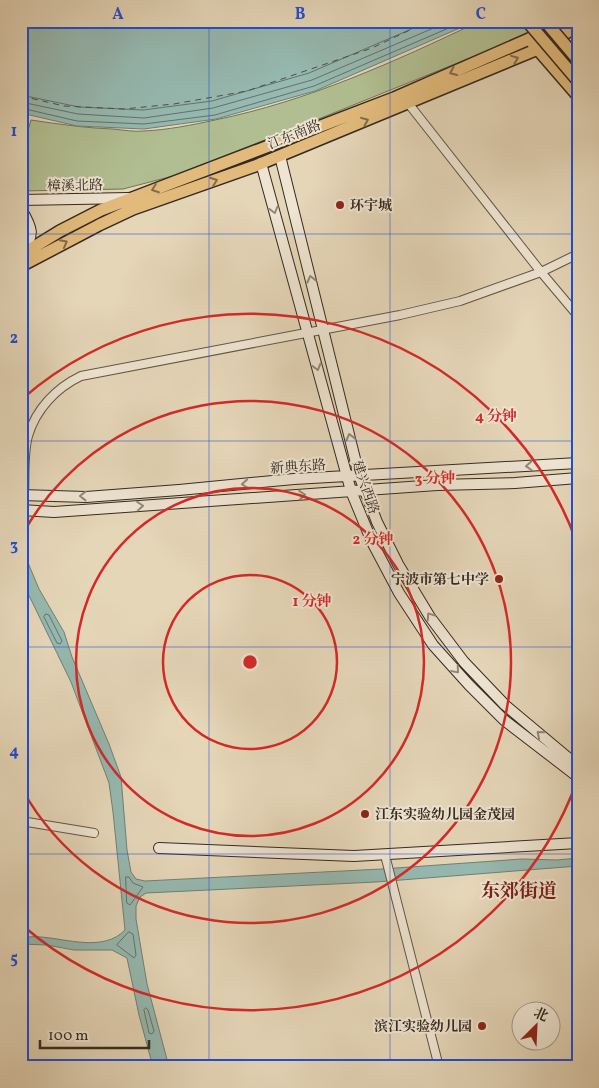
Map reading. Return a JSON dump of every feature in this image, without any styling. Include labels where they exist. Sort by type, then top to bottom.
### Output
[{"type":"main road","points":[[527,21],[578,81]]},
{"type":"main road","points":[[545,21],[578,60]]},
{"type":"main road","points":[[561,21],[574,28],[578,40]]},
{"type":"main road","name":"江东南路","points":[[21,254],[82,219],[130,198],[394,98],[529,39],[561,21]]},
{"type":"main road","name":"江东南路","points":[[21,266],[99,224],[261,164],[538,49],[574,28]]},
{"type":"main road","points":[[529,39],[578,96]]},
{"type":"street","points":[[408,103],[578,316]]},
{"type":"street","name":"建兴西路","points":[[280,156],[359,476],[377,522],[398,564],[430,617],[464,662],[505,705],[578,766]]},
{"type":"street","name":"建兴西路","points":[[261,164],[351,491],[372,542],[399,592],[433,645],[468,685],[504,720],[578,777]]},
{"type":"street","name":"樟溪北路","points":[[21,200],[130,198]]},
{"type":"street","points":[[21,209],[29,223],[31,234],[29,244],[21,254]]},
{"type":"street","points":[[23,495],[26,448],[32,425],[47,401],[70,381],[95,373],[400,315],[460,301],[541,272],[578,254]]},
{"type":"street","name":"新典东路","points":[[23,495],[86,497],[347,476],[578,463]]},
{"type":"street","points":[[21,510],[54,512],[437,485],[515,483],[578,478]]},
{"type":"street","points":[[21,821],[94,833]]},
{"type":"street","points":[[159,848],[386,857],[578,843]]},
{"type":"street","points":[[386,857],[439,1067]]},
{"type":"green space","points":[[480,21],[551,21],[527,35],[173,176],[123,189],[21,191],[21,154],[31,120],[82,127],[136,131],[171,128],[215,120],[284,102],[350,79]]},
{"type":"water","points":[[21,21],[476,21],[315,91],[216,119],[144,129],[77,126],[21,113]]},
{"type":"water","points":[[21,556],[26,558],[39,589],[64,632],[72,657],[121,777],[127,850],[131,872],[136,879],[145,881],[382,869],[522,859],[557,860],[578,858],[578,866],[376,882],[146,893],[140,897],[136,906],[136,919],[147,984],[169,1067],[153,1067],[139,1015],[127,958],[112,950],[74,950],[47,945],[21,944],[21,938],[34,937],[85,942],[107,941],[125,930],[109,783],[71,682],[21,579]]},
{"type":"ferry route","points":[[21,96],[64,106],[124,109],[174,104],[247,91],[372,48],[429,21]]},
{"type":"place","name":"环宇城","points":[[340,205]]},
{"type":"place","name":"宁波市第七中学","points":[[499,579]]},
{"type":"place","name":"江东实验幼儿园金茂园","points":[[365,814]]},
{"type":"place","name":"滨江实验幼儿园","points":[[482,1026]]},
{"type":"district","name":"东郊街道","points":[[519,890]]}]
